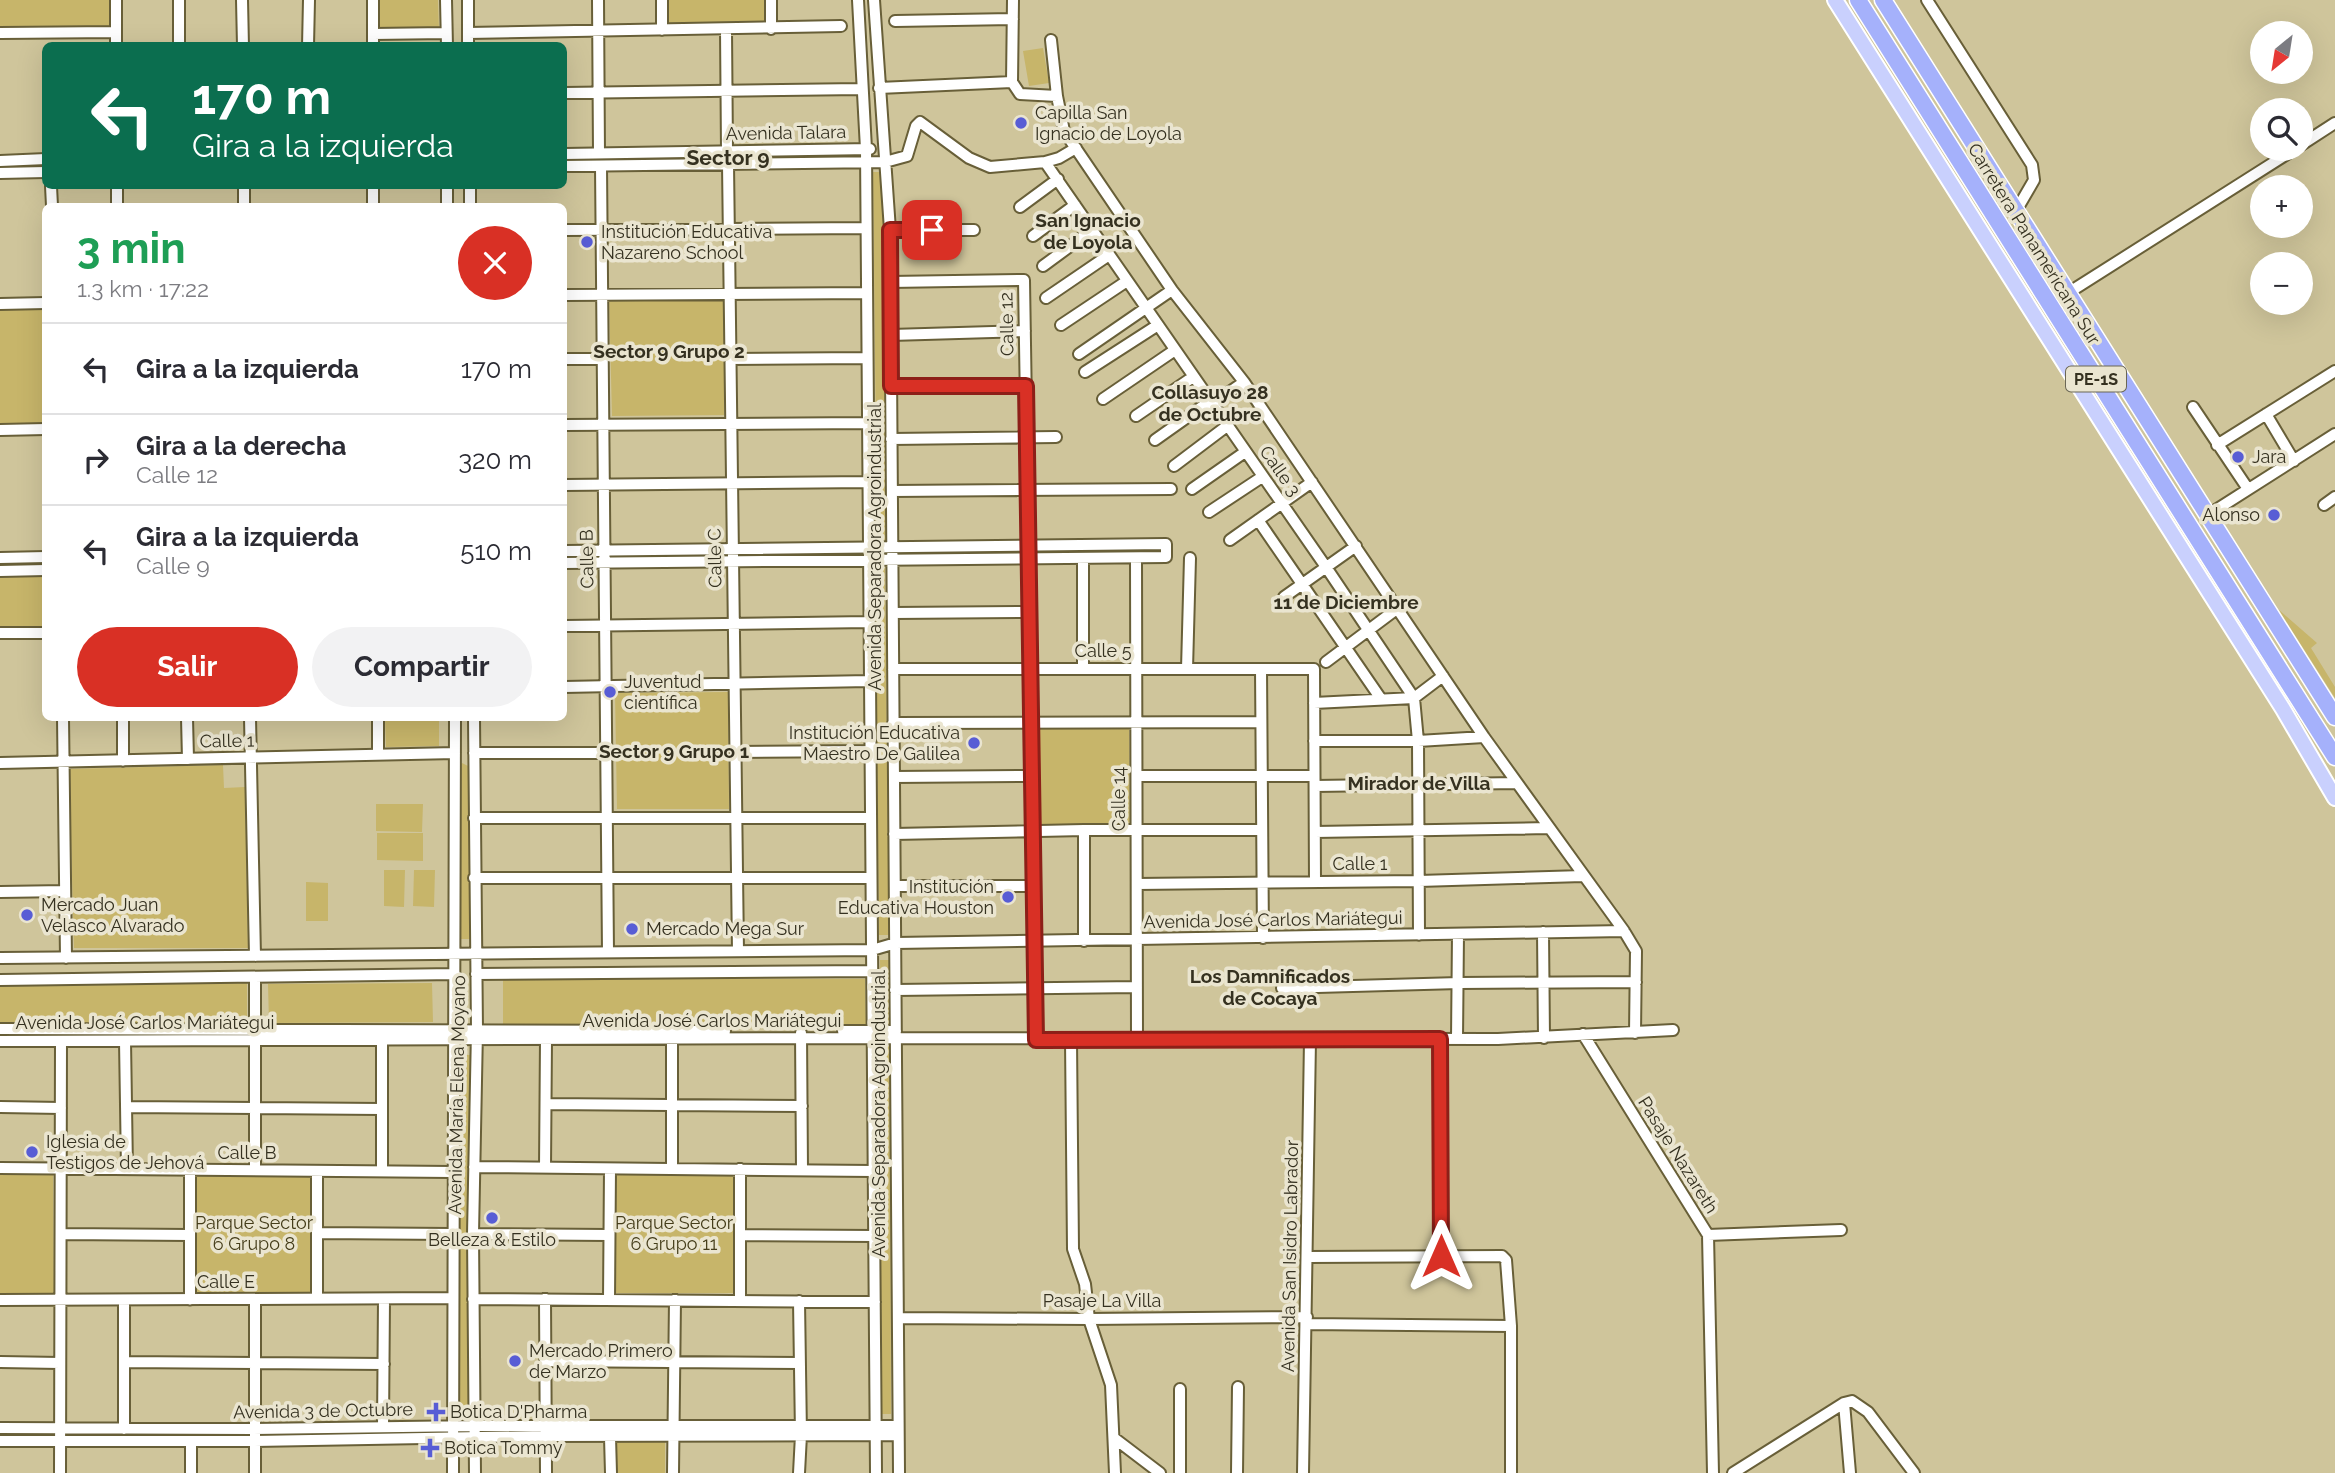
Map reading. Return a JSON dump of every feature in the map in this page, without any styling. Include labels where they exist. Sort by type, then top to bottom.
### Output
[{"type":"highway","name":"Carretera Panamericana Sur","points":[[1858,0],[2335,757]]},
{"type":"highway","name":"Carretera Panamericana Sur","points":[[1883,0],[2335,718]]},
{"type":"main road","points":[[1835,0],[2276,698],[2335,798]]},
{"type":"street","points":[[116,0],[116,42]]},
{"type":"street","points":[[179,0],[179,42]]},
{"type":"street","points":[[242,0],[243,42]]},
{"type":"street","points":[[308,42],[309,0]]},
{"type":"street","points":[[373,0],[373,40],[446,33]]},
{"type":"street","points":[[446,0],[447,42]]},
{"type":"street","points":[[468,0],[468,42]]},
{"type":"street","points":[[598,0],[599,153]]},
{"type":"street","points":[[662,0],[662,30]]},
{"type":"street","points":[[771,0],[771,29]]},
{"type":"street","name":"Avenida Separadora Agroindustrial","points":[[858,0],[866,149],[876,1473]]},
{"type":"street","name":"Avenida Separadora Agroindustrial","points":[[874,0],[890,230],[899,1473]]},
{"type":"street","points":[[1013,0],[1012,82],[1020,94],[1057,96]]},
{"type":"street","points":[[1927,0],[2032,164],[2034,180],[2016,211]]},
{"type":"street","points":[[895,21],[1013,19]]},
{"type":"street","points":[[468,33],[841,26]]},
{"type":"street","points":[[726,30],[727,151]]},
{"type":"street","points":[[51,32],[51,42]]},
{"type":"street","points":[[0,33],[116,32]]},
{"type":"street","points":[[1051,40],[1064,131],[1172,290],[1244,382],[1484,737],[1636,951],[1635,1033]]},
{"type":"street","points":[[879,89],[1012,82]]},
{"type":"street","points":[[567,93],[861,89]]},
{"type":"street","points":[[885,162],[907,156],[916,126],[920,122],[969,158],[990,167],[1045,162],[1059,158],[1076,148]]},
{"type":"street","points":[[2313,138],[2335,124]]},
{"type":"street","name":"Avenida Talara","points":[[567,154],[884,149]]},
{"type":"street","points":[[0,161],[42,159]]},
{"type":"street","points":[[2068,293],[2276,161]]},
{"type":"street","name":"Avenida Talara","points":[[567,166],[885,162]]},
{"type":"street","name":"Calle 3","points":[[1045,162],[1414,698]]},
{"type":"street","name":"Calle C","points":[[728,164],[738,951]]},
{"type":"street","name":"Calle B","points":[[601,166],[608,952]]},
{"type":"street","points":[[0,173],[42,172]]},
{"type":"street","points":[[1020,207],[1058,179]]},
{"type":"street","points":[[1033,236],[1075,205]]},
{"type":"street","points":[[567,230],[866,228]]},
{"type":"street","points":[[890,230],[974,230]]},
{"type":"street","points":[[1043,266],[1092,230]]},
{"type":"street","points":[[1046,298],[1110,255]]},
{"type":"street","name":"Calle 12","points":[[890,282],[1024,280],[1036,1040]]},
{"type":"street","points":[[1061,325],[1127,281]]},
{"type":"street","points":[[1079,354],[1172,290]]},
{"type":"street","points":[[567,295],[866,293]]},
{"type":"street","points":[[0,304],[42,303]]},
{"type":"street","points":[[1084,372],[1157,325]]},
{"type":"street","points":[[891,335],[1025,331]]},
{"type":"street","points":[[1103,399],[1175,350]]},
{"type":"street","points":[[730,359],[867,358]]},
{"type":"street","points":[[567,359],[603,359]]},
{"type":"street","points":[[2217,445],[2335,371]]},
{"type":"street","points":[[1136,416],[1193,377]]},
{"type":"street","points":[[1155,440],[1244,382]]},
{"type":"street","points":[[891,386],[1026,386]]},
{"type":"street","points":[[2193,407],[2248,489]]},
{"type":"street","points":[[2266,415],[2294,461]]},
{"type":"street","points":[[567,425],[867,423]]},
{"type":"street","points":[[1174,466],[1227,426]]},
{"type":"street","points":[[0,430],[42,429]]},
{"type":"street","points":[[2208,515],[2335,434]]},
{"type":"street","points":[[891,439],[1056,437]]},
{"type":"street","points":[[1192,489],[1245,452]]},
{"type":"street","points":[[1209,512],[1262,477]]},
{"type":"street","points":[[567,485],[868,482]]},
{"type":"street","points":[[1230,540],[1312,482]]},
{"type":"street","points":[[892,491],[1171,489]]},
{"type":"street","points":[[2323,505],[2335,497]]},
{"type":"street","points":[[1258,520],[1381,699]]},
{"type":"street","points":[[567,551],[1166,544],[1166,558],[567,563]]},
{"type":"street","points":[[1284,597],[1356,546]]},
{"type":"street","points":[[0,558],[42,557]]},
{"type":"street","points":[[1083,558],[1083,668]]},
{"type":"street","name":"Calle 14","points":[[1136,558],[1137,1040]]},
{"type":"street","points":[[1187,668],[1190,558]]},
{"type":"street","points":[[0,571],[42,570]]},
{"type":"street","points":[[1326,662],[1398,608]]},
{"type":"street","points":[[893,613],[1029,612]]},
{"type":"street","points":[[567,626],[869,622]]},
{"type":"street","points":[[0,633],[42,633]]},
{"type":"street","name":"Calle 5","points":[[893,669],[1314,669],[1314,703]]},
{"type":"street","points":[[1261,669],[1263,938]]},
{"type":"street","points":[[1315,882],[1314,703],[1414,698],[1443,676]]},
{"type":"street","points":[[567,687],[869,681]]},
{"type":"street","points":[[1414,698],[1418,741],[1419,935]]},
{"type":"street","points":[[63,721],[66,958]]},
{"type":"street","points":[[123,721],[123,761]]},
{"type":"street","points":[[187,721],[188,759]]},
{"type":"street","points":[[250,721],[255,956]]},
{"type":"street","points":[[378,721],[378,755]]},
{"type":"street","name":"Avenida María Elena Moyano","points":[[453,1473],[455,721]]},
{"type":"street","name":"Avenida María Elena Moyano","points":[[474,721],[477,1035],[473,1234],[475,1473]]},
{"type":"street","points":[[893,723],[1261,722]]},
{"type":"street","points":[[1314,741],[1418,741],[1484,737]]},
{"type":"street","points":[[735,752],[870,751]]},
{"type":"street","name":"Calle 1","points":[[0,763],[455,753]]},
{"type":"street","points":[[474,753],[606,753]]},
{"type":"street","points":[[894,777],[1032,776]]},
{"type":"street","points":[[1137,776],[1262,776],[1417,786],[1517,783]]},
{"type":"street","points":[[474,818],[871,818]]},
{"type":"street","points":[[1315,832],[1548,828]]},
{"type":"street","points":[[1084,830],[1084,941]]},
{"type":"street","points":[[894,834],[1262,830]]},
{"type":"street","name":"Calle 1","points":[[1137,884],[1583,876]]},
{"type":"street","points":[[474,878],[871,878]]},
{"type":"street","points":[[895,886],[1033,886]]},
{"type":"street","points":[[0,892],[65,891]]},
{"type":"street","name":"Avenida José Carlos Mariátegui","points":[[0,958],[872,950],[895,943],[1624,931]]},
{"type":"street","points":[[1543,932],[1544,1038]]},
{"type":"street","points":[[1457,1039],[1458,934]]},
{"type":"street","points":[[476,974],[872,971]]},
{"type":"street","points":[[0,980],[455,974]]},
{"type":"street","points":[[255,977],[255,1170]]},
{"type":"street","points":[[1282,988],[1636,982]]},
{"type":"street","points":[[895,990],[1137,987]]},
{"type":"street","name":"Avenida José Carlos Mariátegui","points":[[0,1030],[382,1040],[454,1035]]},
{"type":"street","name":"Avenida José Carlos Mariátegui","points":[[0,1041],[125,1041],[254,1035],[801,1034],[1036,1040],[1311,1040],[1544,1038],[1673,1030]]},
{"type":"street","points":[[801,1034],[802,1170]]},
{"type":"street","name":"Avenida José Carlos Mariátegui","points":[[477,1035],[546,1039],[801,1034]]},
{"type":"street","name":"Pasaje Nazareth","points":[[1583,1034],[1708,1235],[1713,1473]]},
{"type":"street","points":[[672,1038],[672,1169]]},
{"type":"street","points":[[545,1168],[546,1039]]},
{"type":"street","points":[[1440,1039],[1441,1256]]},
{"type":"street","points":[[382,1040],[382,1171]]},
{"type":"street","points":[[1071,1040],[1073,1249],[1085,1284],[1089,1319],[1111,1385],[1115,1473]]},
{"type":"street","name":"Avenida San Isidro Labrador","points":[[1303,1473],[1311,1040]]},
{"type":"street","points":[[60,1473],[61,1041]]},
{"type":"street","points":[[125,1041],[127,1170]]},
{"type":"street","points":[[546,1104],[802,1106]]},
{"type":"street","points":[[0,1107],[61,1108]]},
{"type":"street","points":[[126,1107],[382,1109]]},
{"type":"street","points":[[474,1167],[873,1171]]},
{"type":"street","name":"Calle B","points":[[0,1168],[452,1172]]},
{"type":"street","points":[[609,1300],[610,1169]]},
{"type":"street","points":[[740,1169],[740,1301]]},
{"type":"street","points":[[190,1170],[190,1300]]},
{"type":"street","points":[[317,1171],[317,1299]]},
{"type":"street","points":[[1708,1235],[1841,1230]]},
{"type":"street","points":[[317,1233],[452,1234]]},
{"type":"street","points":[[61,1234],[190,1235]]},
{"type":"street","points":[[473,1234],[609,1235]]},
{"type":"street","points":[[740,1235],[874,1236]]},
{"type":"street","points":[[1308,1257],[1502,1256],[1508,1264],[1511,1326],[1511,1473]]},
{"type":"street","name":"Calle E","points":[[0,1300],[452,1298]]},
{"type":"street","points":[[255,1299],[255,1473]]},
{"type":"street","points":[[383,1427],[384,1299]]},
{"type":"street","points":[[473,1299],[875,1302]]},
{"type":"street","points":[[545,1299],[545,1473]]},
{"type":"street","points":[[124,1300],[124,1429]]},
{"type":"street","points":[[673,1473],[675,1300]]},
{"type":"street","points":[[799,1301],[799,1473]]},
{"type":"street","name":"Pasaje La Villa","points":[[898,1318],[1307,1320],[1511,1326]]},
{"type":"street","points":[[545,1361],[800,1363]]},
{"type":"street","points":[[0,1362],[60,1363]]},
{"type":"street","points":[[124,1362],[384,1364]]},
{"type":"street","points":[[1237,1473],[1238,1387]]},
{"type":"street","points":[[1180,1389],[1180,1473]]},
{"type":"street","points":[[1733,1473],[1844,1403],[1852,1401],[1863,1406],[1914,1473]]},
{"type":"street","points":[[1844,1403],[1850,1473]]},
{"type":"street","name":"Avenida 3 de Octubre","points":[[0,1441],[191,1441],[383,1427],[453,1433]]},
{"type":"street","name":"Avenida 3 de Octubre","points":[[0,1428],[124,1429],[254,1435],[898,1430]]},
{"type":"street","name":"Avenida 3 de Octubre","points":[[545,1431],[610,1437],[673,1432]]},
{"type":"street","points":[[610,1437],[611,1473]]},
{"type":"street","points":[[1114,1438],[1160,1473]]},
{"type":"street","points":[[191,1441],[191,1473]]},
{"type":"green space","points":[[0,0],[110,0],[111,30],[0,29]]},
{"type":"green space","points":[[376,0],[438,0],[439,30],[376,30]]},
{"type":"green space","points":[[667,0],[765,0],[765,23],[667,25]]},
{"type":"green space","points":[[1043,48],[1049,83],[1029,86],[1023,51]]},
{"type":"green space","points":[[873,172],[883,172],[887,540],[877,540]]},
{"type":"green space","points":[[609,298],[724,299],[724,415],[612,416]]},
{"type":"green space","points":[[0,307],[42,307],[42,423],[0,423]]},
{"type":"green space","points":[[875,568],[885,568],[889,935],[879,935]]},
{"type":"green space","points":[[0,574],[42,574],[42,627],[0,627]]},
{"type":"green space","points":[[2279,610],[2317,643],[2311,648],[2335,687],[2335,698]]},
{"type":"green space","points":[[728,692],[729,809],[617,809],[615,693]]},
{"type":"green space","points":[[385,721],[439,721],[439,746],[386,747]]},
{"type":"green space","points":[[1038,729],[1129,729],[1130,825],[1038,825]]},
{"type":"green space","points":[[462,763],[470,767],[472,939],[460,939],[459,766]]},
{"type":"green space","points":[[223,765],[224,788],[245,787],[248,948],[74,948],[69,769]]},
{"type":"green space","points":[[376,804],[423,804],[422,832],[376,831]]},
{"type":"green space","points":[[377,833],[423,833],[423,861],[377,860]]},
{"type":"green space","points":[[384,870],[405,870],[404,907],[384,906]]},
{"type":"green space","points":[[414,870],[435,870],[434,907],[413,906]]},
{"type":"green space","points":[[306,882],[328,883],[328,921],[306,921]]},
{"type":"green space","points":[[880,960],[890,960],[890,1024],[881,1024]]},
{"type":"green space","points":[[503,978],[865,979],[866,1024],[503,1024]]},
{"type":"green space","points":[[247,981],[247,1023],[0,1025],[0,982]]},
{"type":"green space","points":[[432,983],[433,1022],[269,1023],[268,984]]},
{"type":"green space","points":[[879,1046],[890,1046],[891,1414],[880,1414]]},
{"type":"green space","points":[[458,1055],[472,1055],[471,1409],[460,1408]]},
{"type":"green space","points":[[0,1173],[53,1173],[54,1293],[0,1293]]},
{"type":"green space","name":"Parque Sector 6 Grupo 8","points":[[196,1174],[313,1175],[313,1294],[194,1292]]},
{"type":"green space","name":"Parque Sector 6 Grupo 11","points":[[616,1174],[733,1175],[733,1293],[616,1293]]},
{"type":"green space","points":[[614,1440],[665,1440],[665,1473],[614,1473]]},
{"type":"place","name":"Capilla San Ignacio de Loyola","points":[[1021,123]]},
{"type":"place","name":"Institución Educativa Nazareno School","points":[[587,242]]},
{"type":"place","name":"Jara","points":[[2238,457]]},
{"type":"place","name":"Alonso","points":[[2274,515]]},
{"type":"place","name":"Juventud científica","points":[[610,692]]},
{"type":"place","name":"Institución Educativa Maestro De Galilea","points":[[974,743]]},
{"type":"place","name":"Institución Educativa Houston","points":[[1008,897]]},
{"type":"place","name":"Mercado Juan Velasco Alvarado","points":[[27,915]]},
{"type":"place","name":"Mercado Mega Sur","points":[[632,929]]},
{"type":"place","name":"Iglesia de Testigos de Jehová","points":[[32,1152]]},
{"type":"place","name":"Belleza & Estilo","points":[[492,1218]]},
{"type":"place","name":"Mercado Primero de Marzo","points":[[515,1361]]},
{"type":"place","name":"Botica D'Pharma","points":[[436,1412]]},
{"type":"place","name":"Botica Tommy","points":[[430,1448]]},
{"type":"district","name":"Sector 9","points":[[728,158]]},
{"type":"district","name":"San Ignacio de Loyola","points":[[1088,231]]},
{"type":"district","name":"Sector 9 Grupo 2","points":[[669,351]]},
{"type":"district","name":"Collasuyo 28 de Octubre","points":[[1210,403]]},
{"type":"district","name":"11 de Diciembre","points":[[1346,602]]},
{"type":"district","name":"Sector 9 Grupo 1","points":[[674,751]]},
{"type":"district","name":"Mirador de Villa","points":[[1419,783]]},
{"type":"district","name":"Los Damnificados de Cocaya","points":[[1270,987]]},
{"type":"route","points":[[932,230],[890,230],[891,386],[1026,386],[1036,1040],[1440,1039],[1441,1256]]}]
